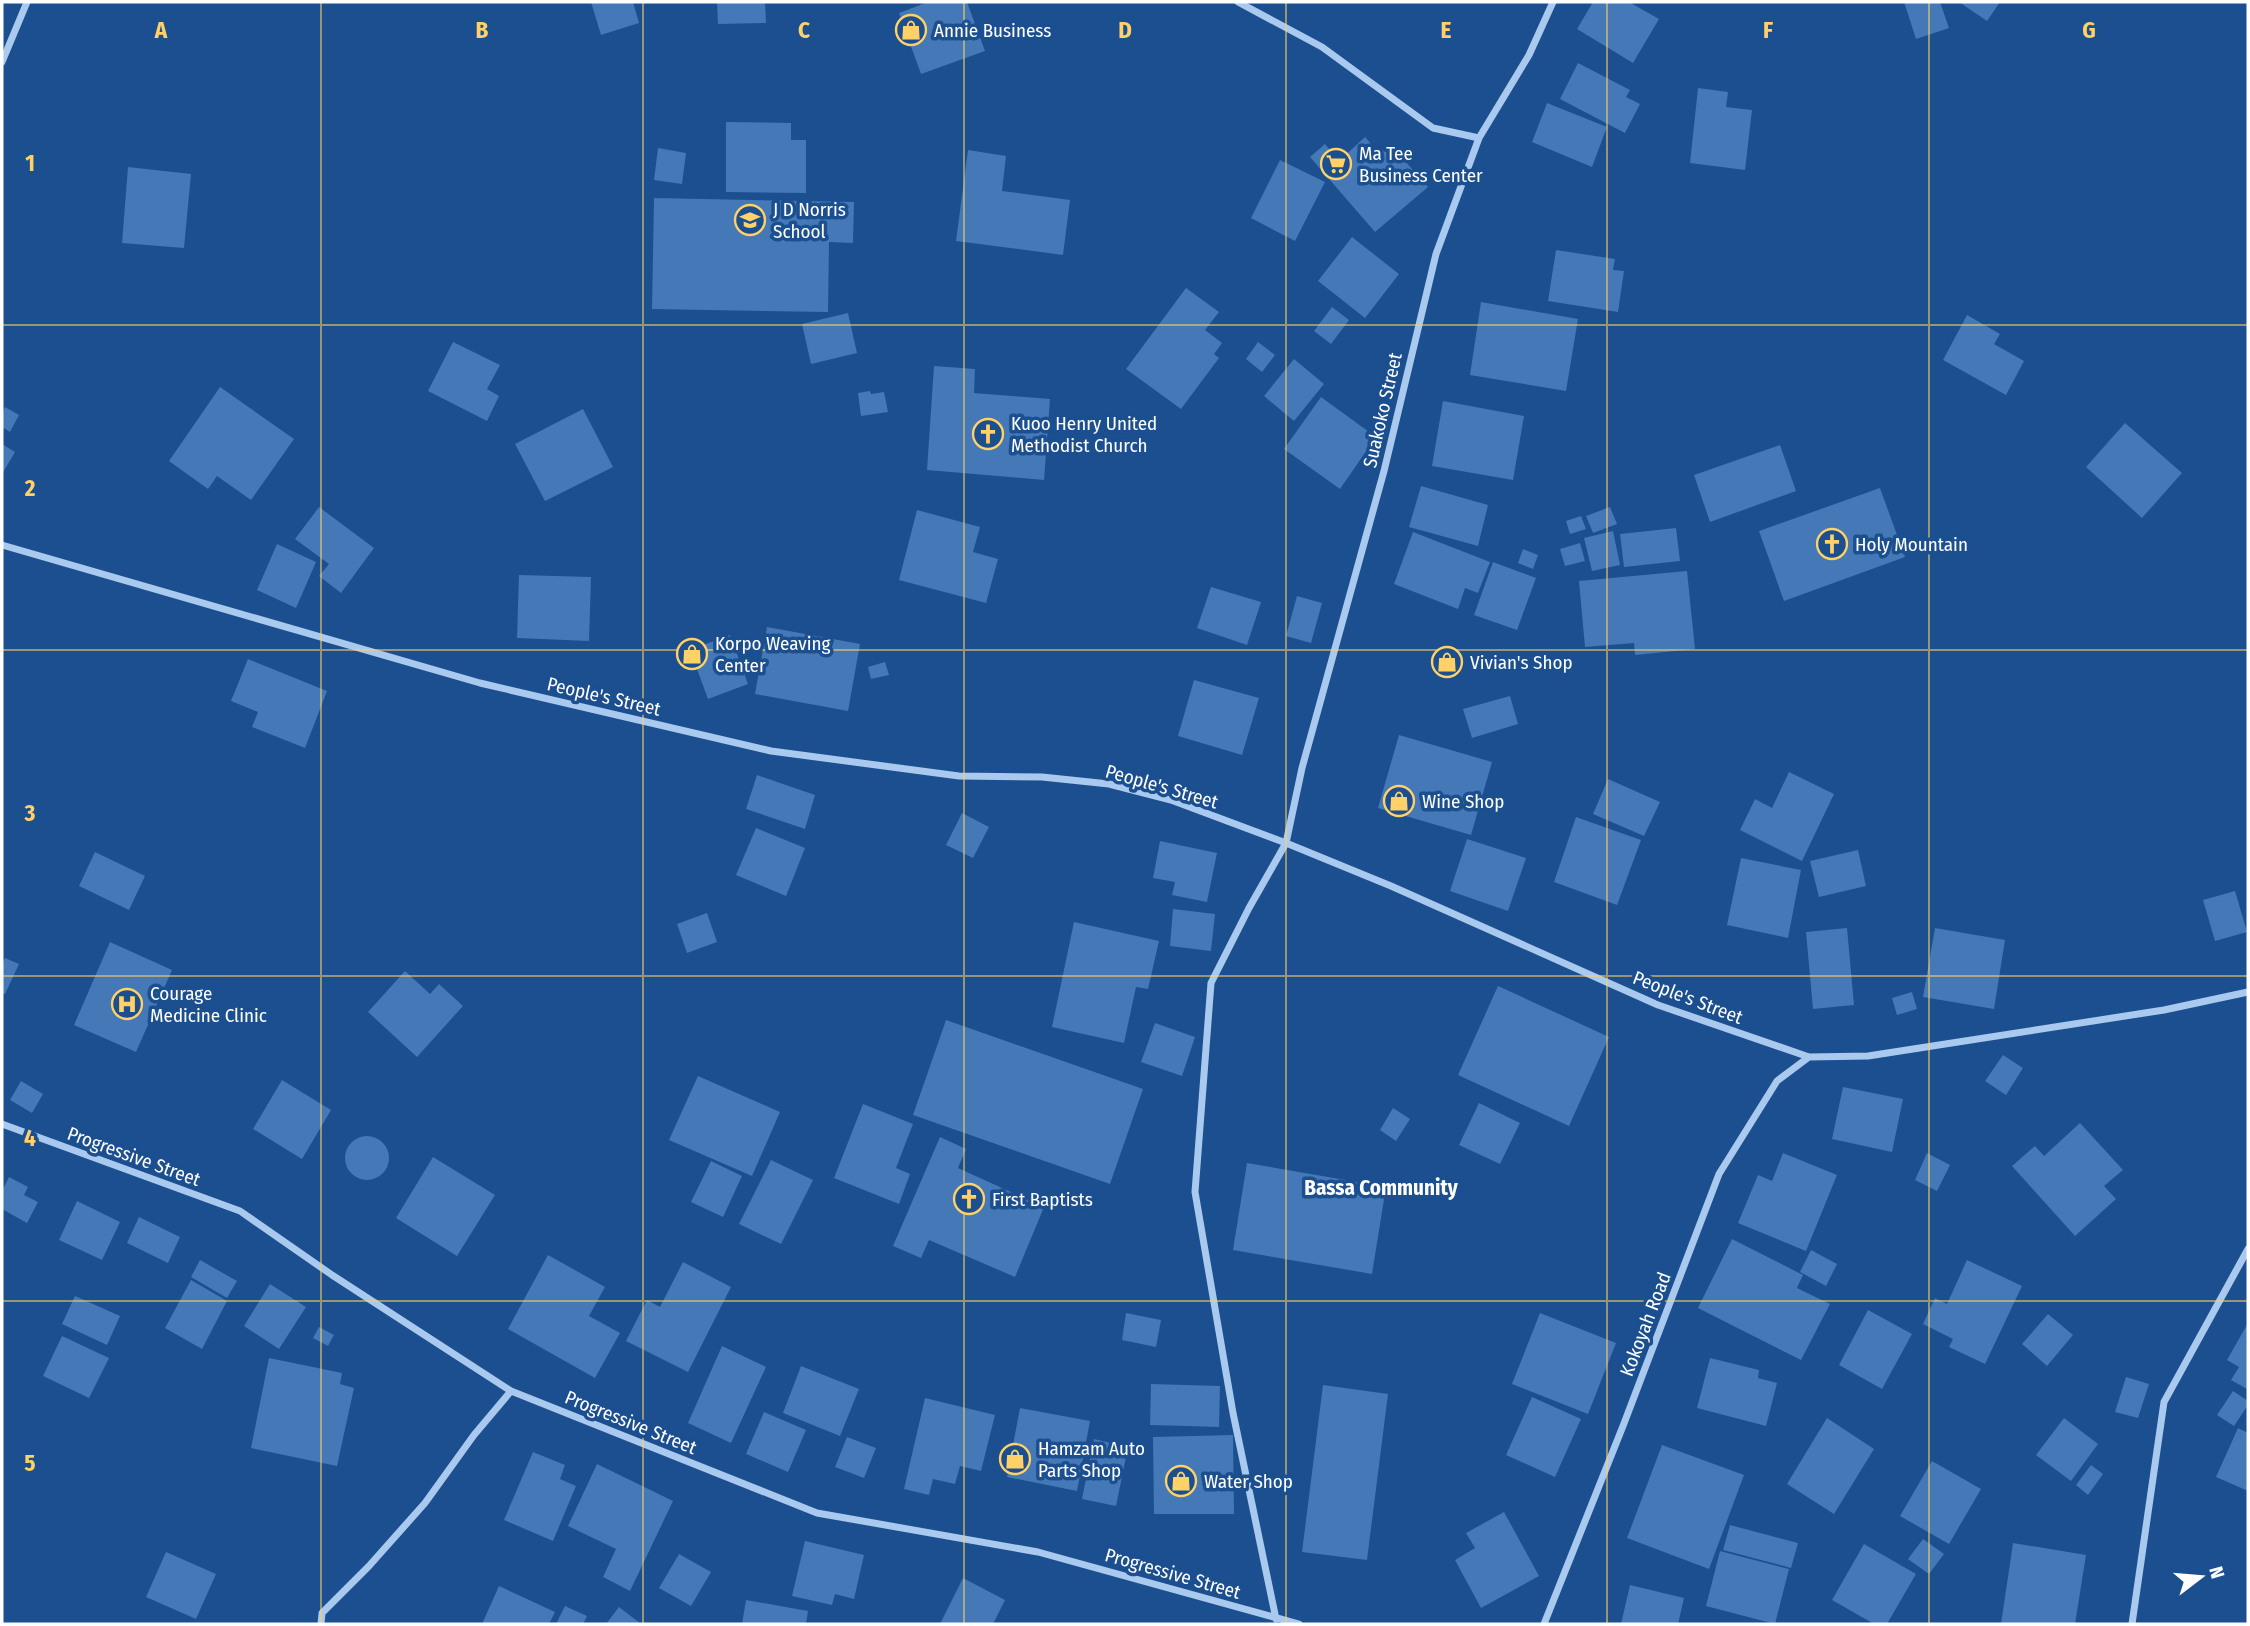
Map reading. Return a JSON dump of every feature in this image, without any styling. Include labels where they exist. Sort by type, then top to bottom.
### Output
[{"type":"street","points":[[2,62],[27,2]]},
{"type":"street","points":[[1238,2],[1322,47],[1433,128],[1479,138]]},
{"type":"street","name":"Suakoko Street","points":[[1276,1619],[1233,1413],[1195,1192],[1211,983],[1286,843],[1302,768],[1384,471],[1436,254],[1479,138],[1529,55],[1553,2]]},
{"type":"street","name":"People's Street","points":[[2,545],[480,683],[771,751],[959,776],[1042,777],[1110,784],[1171,800],[1391,886],[1657,1005],[1809,1057],[1868,1056],[2164,1010],[2248,992]]},
{"type":"street","name":"Kokoyah Road","points":[[1544,1624],[1719,1174],[1777,1081],[1809,1057]]},
{"type":"street","name":"Progressive Street","points":[[2,1124],[240,1211],[332,1275],[511,1391],[817,1513],[1038,1552],[1299,1624]]},
{"type":"street","points":[[2132,1624],[2164,1402],[2248,1249]]},
{"type":"street","points":[[321,1624],[322,1613],[369,1566],[425,1503],[474,1435],[511,1391]]},
{"type":"building","points":[[591,2],[633,2],[639,23],[601,35]]},
{"type":"building","points":[[717,2],[765,2],[766,23],[718,24]]},
{"type":"building","points":[[928,2],[967,2],[985,51],[921,74],[899,13]]},
{"type":"building","points":[[1593,2],[1629,2],[1659,19],[1633,63],[1577,29]]},
{"type":"building","points":[[1904,2],[1940,2],[1949,28],[1916,39]]},
{"type":"building","points":[[1959,2],[2000,2],[1987,21]]},
{"type":"building","points":[[1578,63],[1630,90],[1626,97],[1640,104],[1625,133],[1560,99]]},
{"type":"building","points":[[1698,88],[1728,92],[1726,107],[1752,110],[1745,170],[1690,163]]},
{"type":"building","points":[[1547,103],[1607,127],[1592,167],[1532,142]]},
{"type":"building","points":[[726,122],[791,123],[791,140],[806,140],[806,193],[726,192]]},
{"type":"building","points":[[1365,137],[1379,153],[1389,143],[1428,187],[1375,232],[1310,157],[1325,144],[1339,161]]},
{"type":"building","points":[[658,148],[686,153],[682,184],[654,180]]},
{"type":"building","points":[[968,150],[1006,156],[1002,191],[1070,200],[1063,255],[956,241]]},
{"type":"building","points":[[1280,160],[1325,182],[1295,241],[1251,218]]},
{"type":"building","points":[[128,167],[191,174],[184,248],[122,243]]},
{"type":"building","points":[[654,198],[854,202],[853,243],[829,242],[828,312],[652,309]]},
{"type":"building","points":[[1352,237],[1399,274],[1365,318],[1318,281]]},
{"type":"building","points":[[1556,250],[1615,259],[1613,270],[1624,271],[1618,312],[1548,301]]},
{"type":"building","points":[[1186,288],[1219,312],[1205,330],[1222,343],[1214,354],[1219,358],[1181,409],[1126,369]]},
{"type":"building","points":[[1481,302],[1578,319],[1566,391],[1470,375]]},
{"type":"building","points":[[1332,307],[1349,320],[1331,344],[1314,331]]},
{"type":"building","points":[[848,313],[857,353],[811,364],[802,324]]},
{"type":"building","points":[[1967,315],[2000,334],[1994,344],[2024,361],[2006,395],[1943,360]]},
{"type":"building","points":[[453,342],[500,365],[487,389],[499,396],[487,421],[428,391]]},
{"type":"building","points":[[1258,342],[1275,355],[1262,372],[1246,359]]},
{"type":"building","points":[[1294,359],[1324,384],[1294,421],[1264,396]]},
{"type":"building","name":"Kuoo Henry United Methodist Church","points":[[934,366],[975,369],[974,393],[1050,399],[1044,480],[927,470]]},
{"type":"building","points":[[220,387],[294,439],[251,500],[217,476],[208,489],[169,461]]},
{"type":"building","points":[[870,391],[871,394],[884,392],[888,412],[861,416],[858,393]]},
{"type":"building","points":[[1321,397],[1376,437],[1340,489],[1284,449]]},
{"type":"building","points":[[1443,401],[1524,416],[1513,480],[1432,466]]},
{"type":"building","points":[[5,407],[19,415],[10,432],[2,427]]},
{"type":"building","points":[[583,409],[613,467],[545,501],[515,444]]},
{"type":"building","points":[[2125,423],[2182,473],[2142,518],[2086,467]]},
{"type":"building","points":[[2,444],[15,452],[2,474]]},
{"type":"building","points":[[1780,445],[1796,491],[1710,522],[1694,475]]},
{"type":"building","points":[[1421,486],[1488,505],[1478,546],[1409,527]]},
{"type":"building","name":"Holy Mountain","points":[[1880,488],[1905,557],[1784,601],[1759,531]]},
{"type":"building","points":[[319,507],[374,548],[341,593],[319,576],[329,564],[295,539]]},
{"type":"building","points":[[1610,507],[1617,524],[1593,533],[1586,516]]},
{"type":"building","points":[[917,510],[980,527],[973,552],[998,559],[986,603],[899,580]]},
{"type":"building","points":[[1581,516],[1586,529],[1570,534],[1566,521]]},
{"type":"building","points":[[1676,528],[1680,561],[1624,567],[1620,534]]},
{"type":"building","points":[[1613,531],[1620,565],[1592,571],[1584,538]]},
{"type":"building","points":[[1413,532],[1490,562],[1478,593],[1465,588],[1458,609],[1394,584]]},
{"type":"building","points":[[1580,543],[1585,561],[1565,566],[1560,549]]},
{"type":"building","points":[[277,544],[316,562],[296,608],[257,590]]},
{"type":"building","points":[[1523,549],[1538,555],[1533,569],[1518,563]]},
{"type":"building","points":[[1493,562],[1536,578],[1517,630],[1474,615]]},
{"type":"building","points":[[1687,571],[1695,649],[1635,655],[1634,643],[1585,647],[1579,581]]},
{"type":"building","points":[[519,575],[591,577],[589,641],[517,638]]},
{"type":"building","points":[[1211,587],[1261,602],[1247,645],[1197,628]]},
{"type":"building","points":[[1297,596],[1322,603],[1311,643],[1286,636]]},
{"type":"building","points":[[767,627],[860,644],[848,711],[755,694]]},
{"type":"building","points":[[730,635],[748,684],[708,699],[690,650]]},
{"type":"building","points":[[248,659],[327,691],[305,748],[252,727],[258,712],[231,701]]},
{"type":"building","points":[[885,662],[889,675],[871,679],[868,667]]},
{"type":"building","points":[[1194,680],[1259,698],[1242,755],[1178,736]]},
{"type":"building","points":[[1510,696],[1518,724],[1472,738],[1463,709]]},
{"type":"building","points":[[1399,735],[1492,762],[1471,835],[1378,808]]},
{"type":"building","points":[[1789,772],[1834,794],[1802,861],[1740,830],[1755,799],[1772,808]]},
{"type":"building","points":[[757,775],[815,795],[805,829],[746,809]]},
{"type":"building","points":[[1608,779],[1660,802],[1644,836],[1593,814]]},
{"type":"building","points":[[962,813],[989,827],[973,858],[946,845]]},
{"type":"building","points":[[1576,817],[1641,840],[1617,905],[1554,882]]},
{"type":"building","points":[[756,828],[805,848],[786,896],[736,875]]},
{"type":"building","points":[[1467,839],[1526,858],[1508,911],[1450,891]]},
{"type":"building","points":[[1160,841],[1217,853],[1207,902],[1172,895],[1175,882],[1153,878]]},
{"type":"building","points":[[1858,850],[1866,886],[1819,897],[1810,861]]},
{"type":"building","points":[[95,852],[145,876],[129,910],[79,886]]},
{"type":"building","points":[[1741,858],[1801,870],[1788,938],[1727,925]]},
{"type":"building","points":[[2235,891],[2247,932],[2215,941],[2203,900]]},
{"type":"building","points":[[1173,909],[1215,914],[1211,951],[1170,946]]},
{"type":"building","points":[[707,913],[717,942],[687,953],[677,924]]},
{"type":"building","points":[[1074,922],[1159,941],[1148,989],[1136,987],[1124,1043],[1052,1027]]},
{"type":"building","points":[[1847,928],[1854,1005],[1813,1009],[1806,932]]},
{"type":"building","points":[[1935,928],[2005,940],[1994,1009],[1923,997]]},
{"type":"building","points":[[110,942],[172,970],[136,1052],[74,1025]]},
{"type":"building","points":[[5,958],[19,964],[5,994],[2,993],[2,964]]},
{"type":"building","points":[[405,971],[430,994],[439,984],[463,1006],[417,1057],[368,1012]]},
{"type":"building","points":[[1498,986],[1609,1037],[1569,1126],[1458,1075]]},
{"type":"building","points":[[1912,992],[1917,1009],[1897,1015],[1892,998]]},
{"type":"building","points":[[946,1020],[1143,1089],[1110,1184],[913,1115]]},
{"type":"building","points":[[1155,1023],[1195,1037],[1182,1076],[1141,1062]]},
{"type":"building","points":[[2003,1055],[2023,1068],[2006,1095],[1985,1081]]},
{"type":"building","points":[[698,1076],[780,1112],[752,1176],[669,1140]]},
{"type":"building","points":[[282,1080],[331,1110],[302,1159],[253,1129]]},
{"type":"building","points":[[21,1081],[43,1094],[32,1113],[10,1100]]},
{"type":"building","points":[[1843,1087],[1903,1099],[1892,1152],[1832,1139]]},
{"type":"building","points":[[1479,1103],[1520,1123],[1500,1164],[1459,1145]]},
{"type":"building","points":[[863,1104],[913,1124],[896,1168],[910,1174],[899,1204],[834,1178]]},
{"type":"building","points":[[1393,1108],[1410,1119],[1396,1141],[1380,1130]]},
{"type":"building","points":[[2080,1123],[2123,1170],[2104,1186],[2116,1199],[2075,1236],[2012,1166],[2035,1146],[2044,1156]]},
{"type":"building","points":[[367,1136],[376,1137],[383,1142],[388,1149],[388,1167],[383,1174],[376,1179],[367,1180],[358,1179],[351,1174],[346,1167],[345,1158],[346,1149],[351,1142],[358,1137]]},
{"type":"building","name":"First Baptists","points":[[940,1137],[966,1149],[958,1168],[1044,1207],[1015,1277],[929,1240],[921,1258],[893,1246]]},
{"type":"building","points":[[1783,1153],[1837,1175],[1806,1251],[1738,1223],[1758,1175],[1772,1181]]},
{"type":"building","points":[[1927,1153],[1950,1165],[1937,1191],[1915,1180]]},
{"type":"building","points":[[433,1157],[495,1195],[457,1256],[396,1218]]},
{"type":"building","points":[[771,1160],[813,1180],[781,1244],[739,1224]]},
{"type":"building","points":[[711,1161],[742,1176],[723,1217],[691,1202]]},
{"type":"building","points":[[1247,1163],[1386,1187],[1372,1274],[1233,1250]]},
{"type":"building","points":[[9,1177],[28,1187],[24,1195],[38,1202],[27,1223],[2,1209],[2,1191]]},
{"type":"building","points":[[77,1201],[120,1222],[102,1260],[59,1240]]},
{"type":"building","points":[[139,1217],[180,1237],[168,1263],[127,1243]]},
{"type":"building","points":[[1732,1239],[1803,1275],[1797,1288],[1830,1304],[1801,1360],[1698,1308]]},
{"type":"building","points":[[1811,1250],[1837,1264],[1826,1286],[1800,1272]]},
{"type":"building","points":[[548,1255],[605,1287],[589,1316],[620,1333],[595,1378],[508,1329]]},
{"type":"building","points":[[200,1260],[237,1281],[227,1298],[191,1277]]},
{"type":"building","points":[[1967,1260],[2022,1286],[1985,1364],[1949,1347],[1953,1339],[1923,1324],[1935,1298],[1947,1304]]},
{"type":"building","points":[[683,1262],[731,1287],[688,1372],[626,1341],[647,1300],[660,1307]]},
{"type":"building","points":[[191,1280],[227,1301],[202,1349],[165,1328]]},
{"type":"building","points":[[270,1284],[306,1307],[279,1349],[244,1326]]},
{"type":"building","points":[[75,1296],[120,1316],[107,1345],[62,1324]]},
{"type":"building","points":[[1868,1310],[1912,1334],[1882,1389],[1839,1365]]},
{"type":"building","points":[[1126,1313],[1161,1320],[1156,1347],[1122,1340]]},
{"type":"building","points":[[1540,1313],[1616,1343],[1588,1414],[1512,1384]]},
{"type":"building","points":[[2048,1314],[2073,1335],[2047,1366],[2022,1344]]},
{"type":"building","points":[[2248,1323],[2247,1389],[2231,1380],[2239,1367],[2227,1360]]},
{"type":"building","points":[[319,1327],[334,1335],[328,1346],[313,1338]]},
{"type":"building","points":[[62,1336],[109,1358],[89,1398],[43,1376]]},
{"type":"building","points":[[722,1346],[766,1367],[731,1443],[688,1423]]},
{"type":"building","points":[[269,1358],[342,1373],[340,1384],[354,1388],[337,1466],[251,1448]]},
{"type":"building","points":[[1710,1358],[1759,1370],[1758,1378],[1777,1383],[1766,1426],[1697,1408]]},
{"type":"building","points":[[801,1366],[859,1389],[840,1436],[783,1413]]},
{"type":"building","points":[[2126,1377],[2149,1384],[2138,1418],[2115,1412]]},
{"type":"building","points":[[1151,1384],[1220,1386],[1219,1427],[1150,1425]]},
{"type":"building","points":[[1323,1385],[1388,1394],[1367,1560],[1302,1552]]},
{"type":"building","points":[[2233,1391],[2248,1401],[2234,1426],[2217,1415]]},
{"type":"building","points":[[1532,1397],[1581,1419],[1555,1477],[1506,1455]]},
{"type":"building","points":[[925,1398],[995,1415],[981,1471],[960,1466],[955,1484],[933,1479],[929,1495],[904,1489]]},
{"type":"building","points":[[1020,1408],[1090,1421],[1077,1491],[1007,1477]]},
{"type":"building","points":[[764,1412],[806,1430],[788,1472],[746,1454]]},
{"type":"building","points":[[1827,1418],[1874,1449],[1834,1514],[1787,1484]]},
{"type":"building","points":[[2064,1418],[2098,1444],[2071,1481],[2036,1455]]},
{"type":"building","points":[[2238,1428],[2248,1433],[2248,1491],[2216,1477]]},
{"type":"building","points":[[1233,1435],[1234,1514],[1154,1514],[1153,1437]]},
{"type":"building","points":[[847,1437],[876,1448],[864,1478],[835,1467]]},
{"type":"building","points":[[1094,1439],[1128,1447],[1116,1506],[1082,1499]]},
{"type":"building","points":[[1662,1445],[1744,1475],[1709,1569],[1627,1538]]},
{"type":"building","points":[[533,1452],[565,1465],[560,1479],[576,1486],[553,1541],[504,1520]]},
{"type":"building","points":[[1932,1461],[1981,1489],[1949,1544],[1900,1516]]},
{"type":"building","points":[[597,1464],[673,1501],[630,1591],[603,1577],[616,1549],[568,1526]]},
{"type":"building","points":[[2091,1465],[2103,1474],[2088,1495],[2076,1485]]},
{"type":"building","points":[[1504,1512],[1539,1576],[1481,1608],[1455,1560],[1475,1548],[1466,1533]]},
{"type":"building","points":[[1730,1525],[1798,1543],[1791,1568],[1723,1550]]},
{"type":"building","points":[[1923,1539],[1944,1554],[1929,1574],[1908,1559]]},
{"type":"building","points":[[805,1541],[864,1555],[854,1599],[835,1594],[832,1605],[792,1596]]},
{"type":"building","points":[[2013,1543],[2086,1555],[2075,1624],[2001,1624]]},
{"type":"building","points":[[1864,1544],[1916,1574],[1887,1624],[1874,1624],[1832,1600]]},
{"type":"building","points":[[1720,1551],[1789,1569],[1775,1624],[1706,1606]]},
{"type":"building","points":[[166,1552],[216,1574],[196,1619],[146,1597]]},
{"type":"building","points":[[679,1554],[711,1572],[691,1606],[659,1588]]},
{"type":"building","points":[[963,1578],[1005,1600],[993,1624],[940,1624]]},
{"type":"building","points":[[1630,1585],[1684,1598],[1678,1624],[1621,1624]]},
{"type":"building","points":[[499,1586],[555,1612],[549,1624],[482,1624]]},
{"type":"building","points":[[746,1600],[808,1611],[806,1624],[742,1624]]},
{"type":"building","points":[[565,1606],[587,1616],[583,1624],[556,1624]]},
{"type":"building","points":[[619,1607],[641,1624],[606,1624]]},
{"type":"place","name":"Annie Business","points":[[911,30]]},
{"type":"place","name":"Ma Tee Business Center","points":[[1336,164]]},
{"type":"place","name":"J D Norris School","points":[[750,220]]},
{"type":"place","name":"Kuoo Henry United Methodist Church","points":[[988,434]]},
{"type":"place","name":"Holy Mountain","points":[[1832,544]]},
{"type":"place","name":"Korpo Weaving Center","points":[[692,654]]},
{"type":"place","name":"Vivian's Shop","points":[[1447,662]]},
{"type":"place","name":"Wine Shop","points":[[1399,801]]},
{"type":"place","name":"Courage Medicine Clinic","points":[[127,1004]]},
{"type":"place","name":"First Baptists","points":[[969,1199]]},
{"type":"place","name":"Hamzam Auto Parts Shop","points":[[1015,1459]]},
{"type":"place","name":"Water Shop","points":[[1181,1481]]},
{"type":"district","name":"Bassa Community","points":[[1381,1188]]}]
